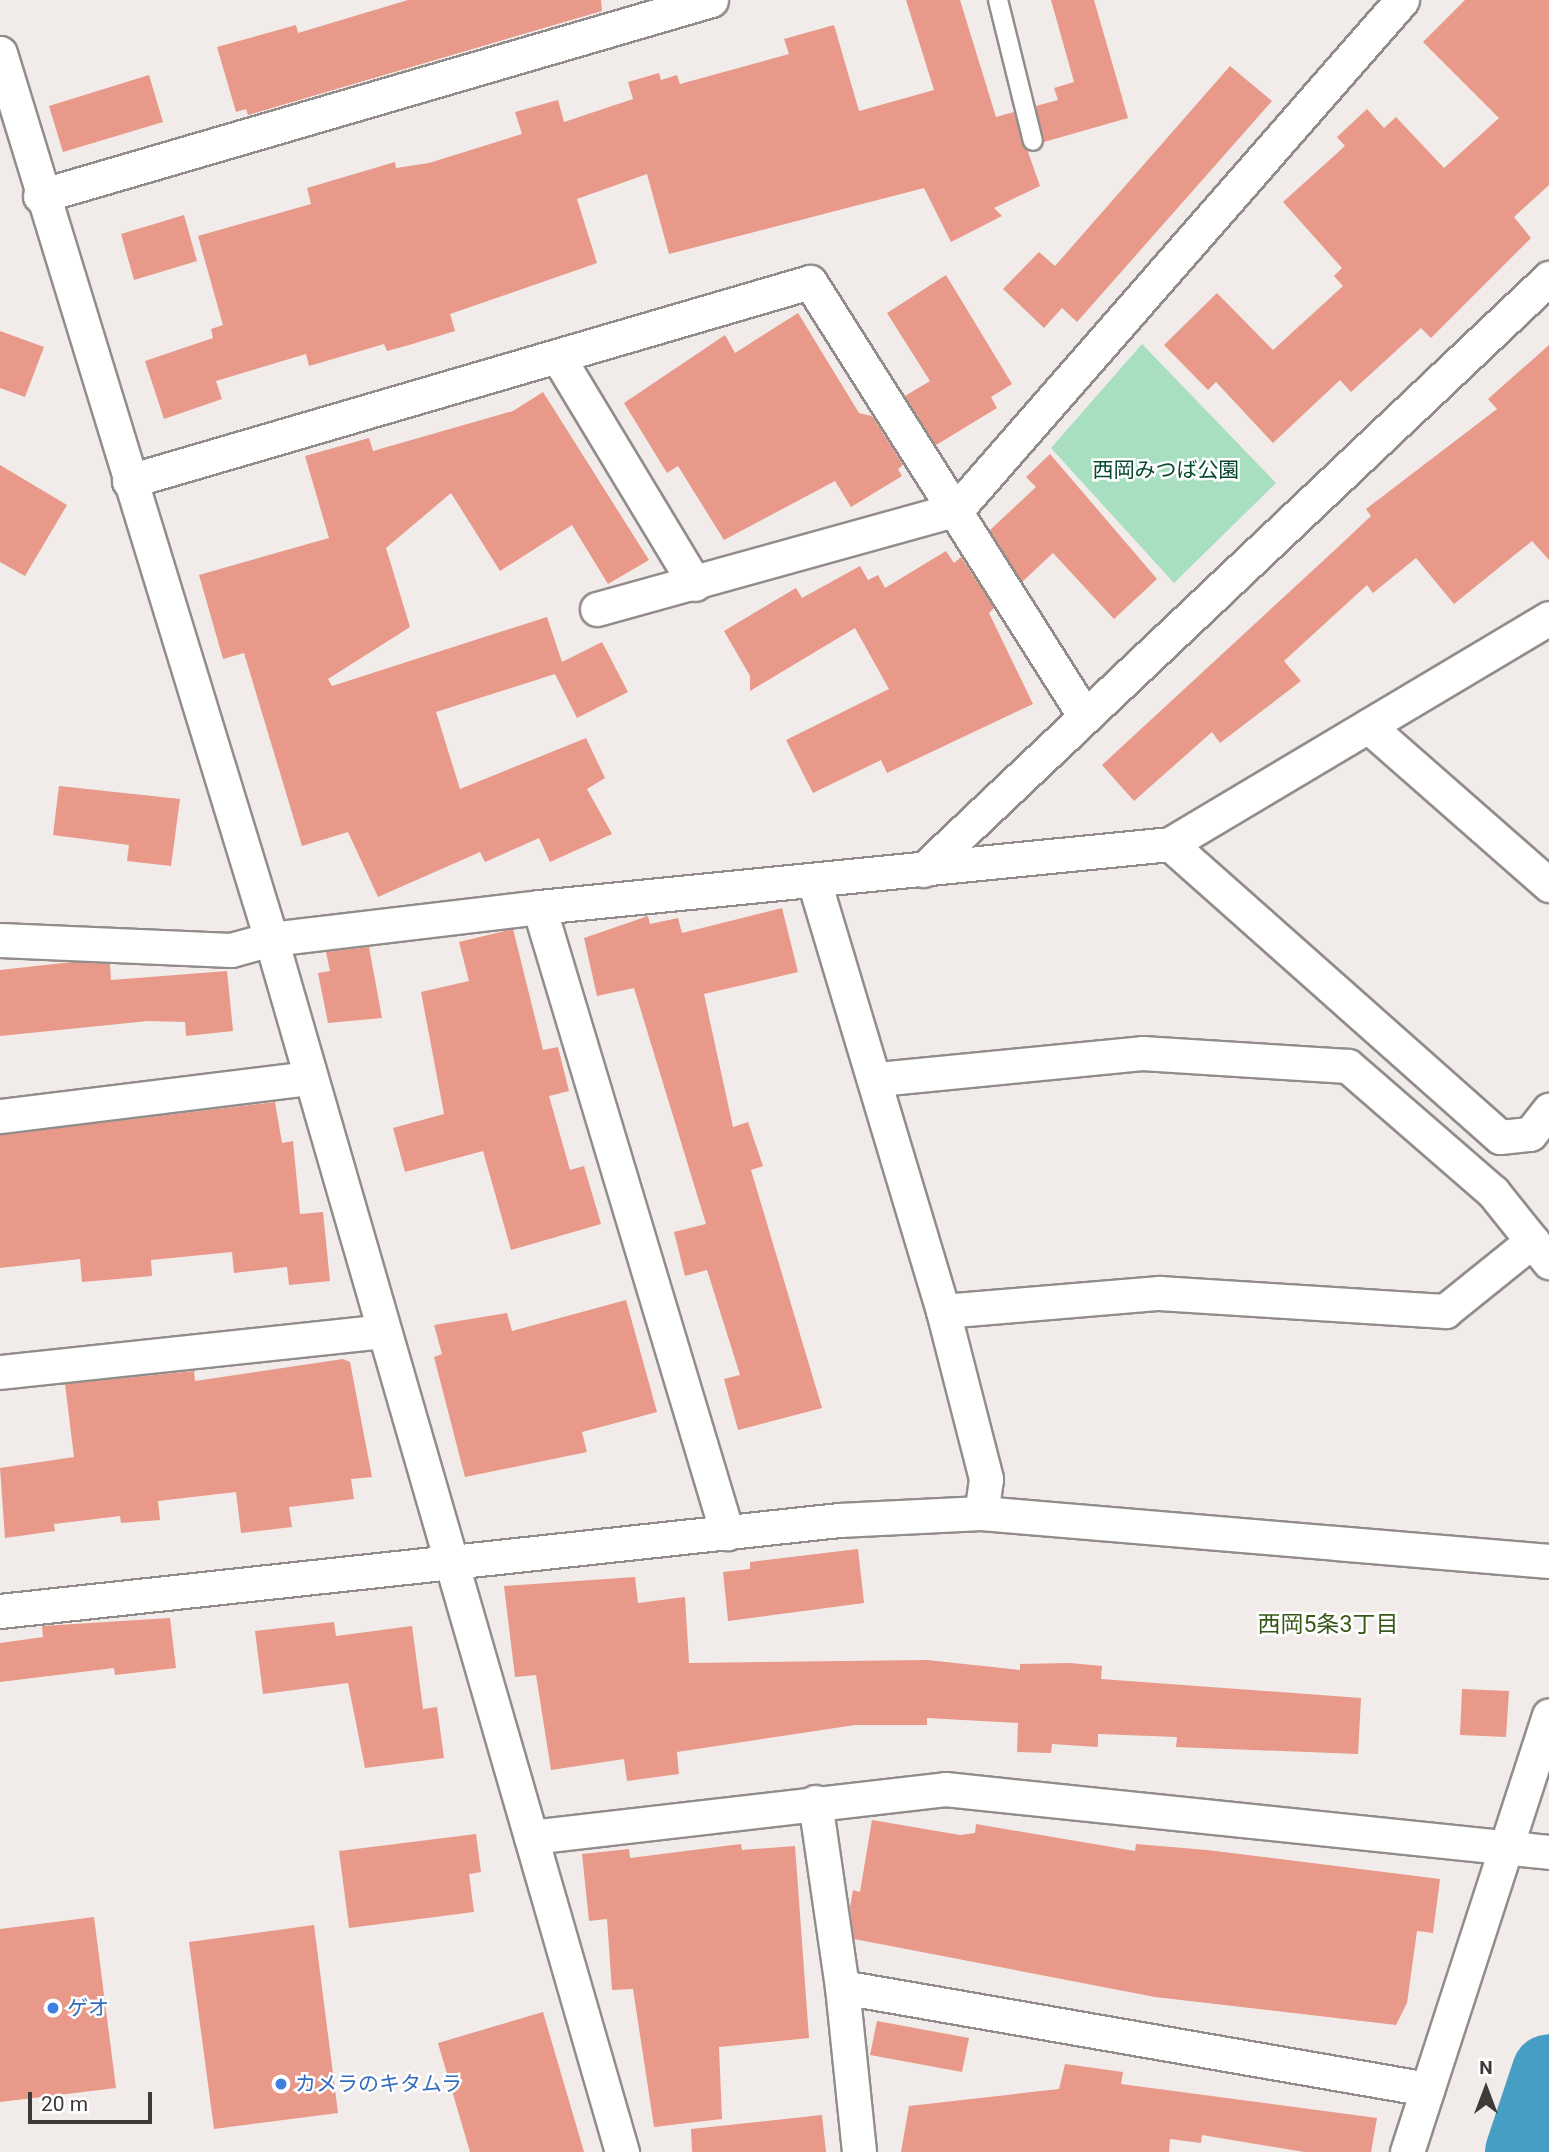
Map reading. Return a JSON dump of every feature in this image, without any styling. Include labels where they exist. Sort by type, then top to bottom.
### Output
[{"type":"street","points":[[40,196],[711,0]]},
{"type":"street","points":[[597,609],[695,584],[957,509],[1402,0]]},
{"type":"street","points":[[0,53],[40,196],[271,939],[381,1331],[456,1564],[531,1838],[622,2152]]},
{"type":"street","points":[[923,870],[1549,278]]},
{"type":"street","points":[[129,481],[810,282],[957,509],[1084,715]]},
{"type":"street","points":[[558,357],[695,584]]},
{"type":"street","points":[[0,940],[231,950],[271,939],[538,907],[1170,844],[1549,618]]},
{"type":"street","points":[[1368,726],[1549,885]]},
{"type":"street","points":[[1170,844],[1500,1137],[1530,1134],[1549,1110]]},
{"type":"street","points":[[814,881],[878,1079],[943,1311],[986,1479],[981,1513]]},
{"type":"street","points":[[538,907],[727,1533]]},
{"type":"street","points":[[878,1079],[1142,1053],[1348,1066],[1493,1192],[1541,1251],[1445,1311],[1159,1293],[943,1311]]},
{"type":"street","points":[[0,1115],[310,1078]]},
{"type":"street","points":[[0,1372],[381,1331]]},
{"type":"street","points":[[0,1611],[727,1533],[981,1513],[1549,1561]]},
{"type":"street","points":[[1407,2152],[1549,1716]]},
{"type":"street","points":[[531,1838],[815,1802],[945,1789],[1543,1852]]},
{"type":"street","points":[[815,1802],[842,1987],[859,2152]]},
{"type":"street","points":[[842,1987],[1427,2089]]},
{"type":"lane","points":[[998,0],[1033,141]]},
{"type":"green space","name":"西岡みつば公園","points":[[1142,344],[1276,483],[1174,583],[1051,448]]},
{"type":"building","points":[[408,0],[601,0],[602,11],[248,115],[246,109],[236,112],[217,47],[296,25],[298,33]]},
{"type":"building","points":[[906,0],[960,0],[996,117],[1014,112],[1040,186],[994,208],[1002,216],[951,242],[924,188],[669,254],[647,174],[577,199],[597,263],[450,314],[455,331],[387,351],[384,344],[309,366],[306,354],[216,381],[222,399],[164,419],[145,361],[213,338],[211,329],[223,325],[198,236],[311,204],[307,188],[395,162],[396,168],[429,163],[522,134],[515,112],[558,100],[564,122],[633,99],[628,82],[659,73],[661,80],[677,75],[680,84],[789,54],[784,39],[834,25],[859,111],[934,90]]},
{"type":"building","points":[[1051,0],[1094,0],[1128,118],[1044,142],[1036,106],[1058,100],[1054,88],[1074,82]]},
{"type":"building","points":[[1465,0],[1549,0],[1549,185],[1514,217],[1531,238],[1431,338],[1421,328],[1351,392],[1340,380],[1273,443],[1216,382],[1208,390],[1164,345],[1217,293],[1273,350],[1343,286],[1334,276],[1342,268],[1283,202],[1345,146],[1337,137],[1367,109],[1384,128],[1396,117],[1444,168],[1499,118],[1423,42]]},
{"type":"building","points":[[1230,66],[1272,101],[1077,322],[1062,308],[1044,328],[1003,289],[1039,252],[1055,266]]},
{"type":"building","points":[[149,75],[163,122],[63,152],[49,106]]},
{"type":"building","points":[[184,215],[197,261],[134,280],[121,234]]},
{"type":"building","points":[[946,275],[1012,384],[991,397],[997,408],[936,445],[905,396],[930,381],[887,313]]},
{"type":"building","points":[[798,313],[859,413],[872,416],[903,465],[898,469],[902,476],[851,507],[835,481],[724,540],[678,466],[667,473],[624,403],[725,335],[735,353]]},
{"type":"building","points":[[0,331],[44,347],[25,397],[0,388]]},
{"type":"building","points":[[1549,345],[1549,560],[1532,541],[1454,604],[1416,558],[1373,593],[1367,585],[1284,661],[1301,681],[1220,743],[1212,732],[1134,801],[1102,765],[1371,516],[1366,509],[1497,409],[1488,399]]},
{"type":"building","points":[[543,392],[649,560],[608,584],[572,525],[500,571],[451,493],[386,548],[410,627],[328,679],[332,686],[547,617],[562,662],[602,642],[628,692],[577,718],[555,674],[436,712],[460,789],[586,738],[605,778],[587,789],[612,834],[550,862],[539,838],[485,862],[480,852],[378,897],[348,832],[302,846],[244,653],[223,659],[199,575],[329,538],[305,456],[369,438],[373,451],[513,411]]},
{"type":"building","points":[[1050,454],[1157,579],[1114,619],[1053,553],[1022,582],[990,530],[1036,487],[1026,477]]},
{"type":"building","points":[[0,465],[67,505],[25,576],[0,562]]},
{"type":"building","points":[[946,551],[954,563],[961,557],[994,608],[989,613],[1033,704],[887,773],[881,760],[813,793],[786,740],[889,689],[855,628],[750,691],[750,676],[724,631],[796,588],[802,598],[860,566],[868,580],[878,575],[885,588]]},
{"type":"building","points":[[59,786],[180,799],[171,866],[127,861],[129,845],[53,835]]},
{"type":"building","points":[[782,908],[798,972],[704,994],[733,1127],[748,1122],[763,1166],[751,1170],[822,1408],[738,1430],[724,1379],[740,1375],[707,1270],[685,1276],[674,1232],[706,1224],[634,988],[597,996],[584,938],[648,916],[650,924],[678,918],[682,933]]},
{"type":"building","points":[[513,929],[543,1050],[558,1047],[569,1091],[549,1096],[570,1170],[584,1166],[601,1224],[511,1250],[483,1151],[405,1172],[393,1128],[444,1114],[421,992],[469,981],[459,942]]},
{"type":"building","points":[[369,947],[382,1018],[328,1023],[318,973],[330,971],[326,952]]},
{"type":"building","points":[[72,962],[110,964],[111,980],[227,971],[233,1031],[186,1036],[185,1022],[148,1021],[0,1036],[0,970]]},
{"type":"building","points":[[275,1102],[282,1143],[293,1141],[300,1214],[323,1212],[330,1281],[289,1285],[287,1267],[234,1273],[232,1252],[151,1260],[152,1276],[82,1282],[80,1259],[0,1268],[0,1135]]},
{"type":"building","points":[[626,1300],[657,1412],[582,1432],[587,1452],[465,1477],[434,1357],[442,1354],[434,1325],[507,1313],[512,1331]]},
{"type":"building","points":[[343,1359],[350,1362],[372,1477],[351,1479],[354,1499],[289,1507],[292,1527],[241,1533],[236,1492],[158,1501],[160,1520],[121,1523],[120,1516],[54,1524],[55,1531],[5,1538],[0,1468],[74,1457],[65,1384],[194,1371],[195,1381]]},
{"type":"building","points":[[858,1549],[864,1603],[728,1621],[723,1572],[750,1569],[750,1562]]},
{"type":"building","points":[[635,1577],[638,1603],[685,1597],[689,1663],[927,1660],[1020,1670],[1020,1664],[1070,1663],[1102,1666],[1101,1679],[1361,1698],[1358,1754],[1176,1747],[1177,1737],[1098,1734],[1098,1747],[1052,1744],[1051,1753],[1017,1752],[1018,1723],[927,1718],[927,1725],[855,1725],[677,1752],[679,1774],[627,1781],[624,1759],[551,1770],[536,1675],[515,1677],[504,1586]]},
{"type":"building","points":[[170,1618],[176,1668],[115,1675],[114,1668],[0,1682],[0,1643],[43,1637],[42,1626]]},
{"type":"building","points":[[334,1622],[336,1636],[412,1626],[423,1709],[437,1707],[444,1758],[365,1768],[348,1683],[263,1694],[255,1631]]},
{"type":"building","points":[[1462,1689],[1509,1691],[1506,1737],[1460,1735]]},
{"type":"building","points":[[872,1820],[960,1835],[975,1833],[976,1824],[1135,1851],[1136,1844],[1207,1850],[1440,1879],[1433,1933],[1417,1931],[1407,2003],[1396,2025],[1155,1997],[854,1939],[850,1907],[853,1890],[860,1892]]},
{"type":"building","points":[[476,1834],[481,1872],[469,1874],[474,1912],[349,1928],[339,1851]]},
{"type":"building","points":[[741,1844],[742,1850],[795,1846],[809,2038],[719,2047],[722,2119],[654,2127],[633,1989],[612,1990],[607,1919],[589,1921],[582,1854],[629,1849],[630,1858]]},
{"type":"building","name":"ゲオ","points":[[94,1917],[116,2088],[0,2102],[0,1929]]},
{"type":"building","points":[[314,1925],[338,2113],[214,2129],[189,1942]]},
{"type":"building","points":[[543,2012],[584,2152],[470,2152],[438,2043]]},
{"type":"building","points":[[877,2021],[969,2038],[962,2072],[870,2055]]},
{"type":"building","points":[[1065,2064],[1123,2072],[1121,2084],[1377,2118],[1371,2152],[1304,2152],[1202,2135],[1201,2143],[1170,2139],[1169,2152],[901,2152],[909,2106],[1059,2089]]},
{"type":"building","points":[[822,2115],[826,2152],[692,2152],[691,2129]]},
{"type":"waterway","points":[[1522,2152],[1549,2071]]},
{"type":"place","name":"ゲオ","points":[[53,2008]]},
{"type":"place","name":"カメラのキタムラ","points":[[281,2084]]},
{"type":"district","name":"西岡5条3丁目","points":[[1328,1625]]}]
